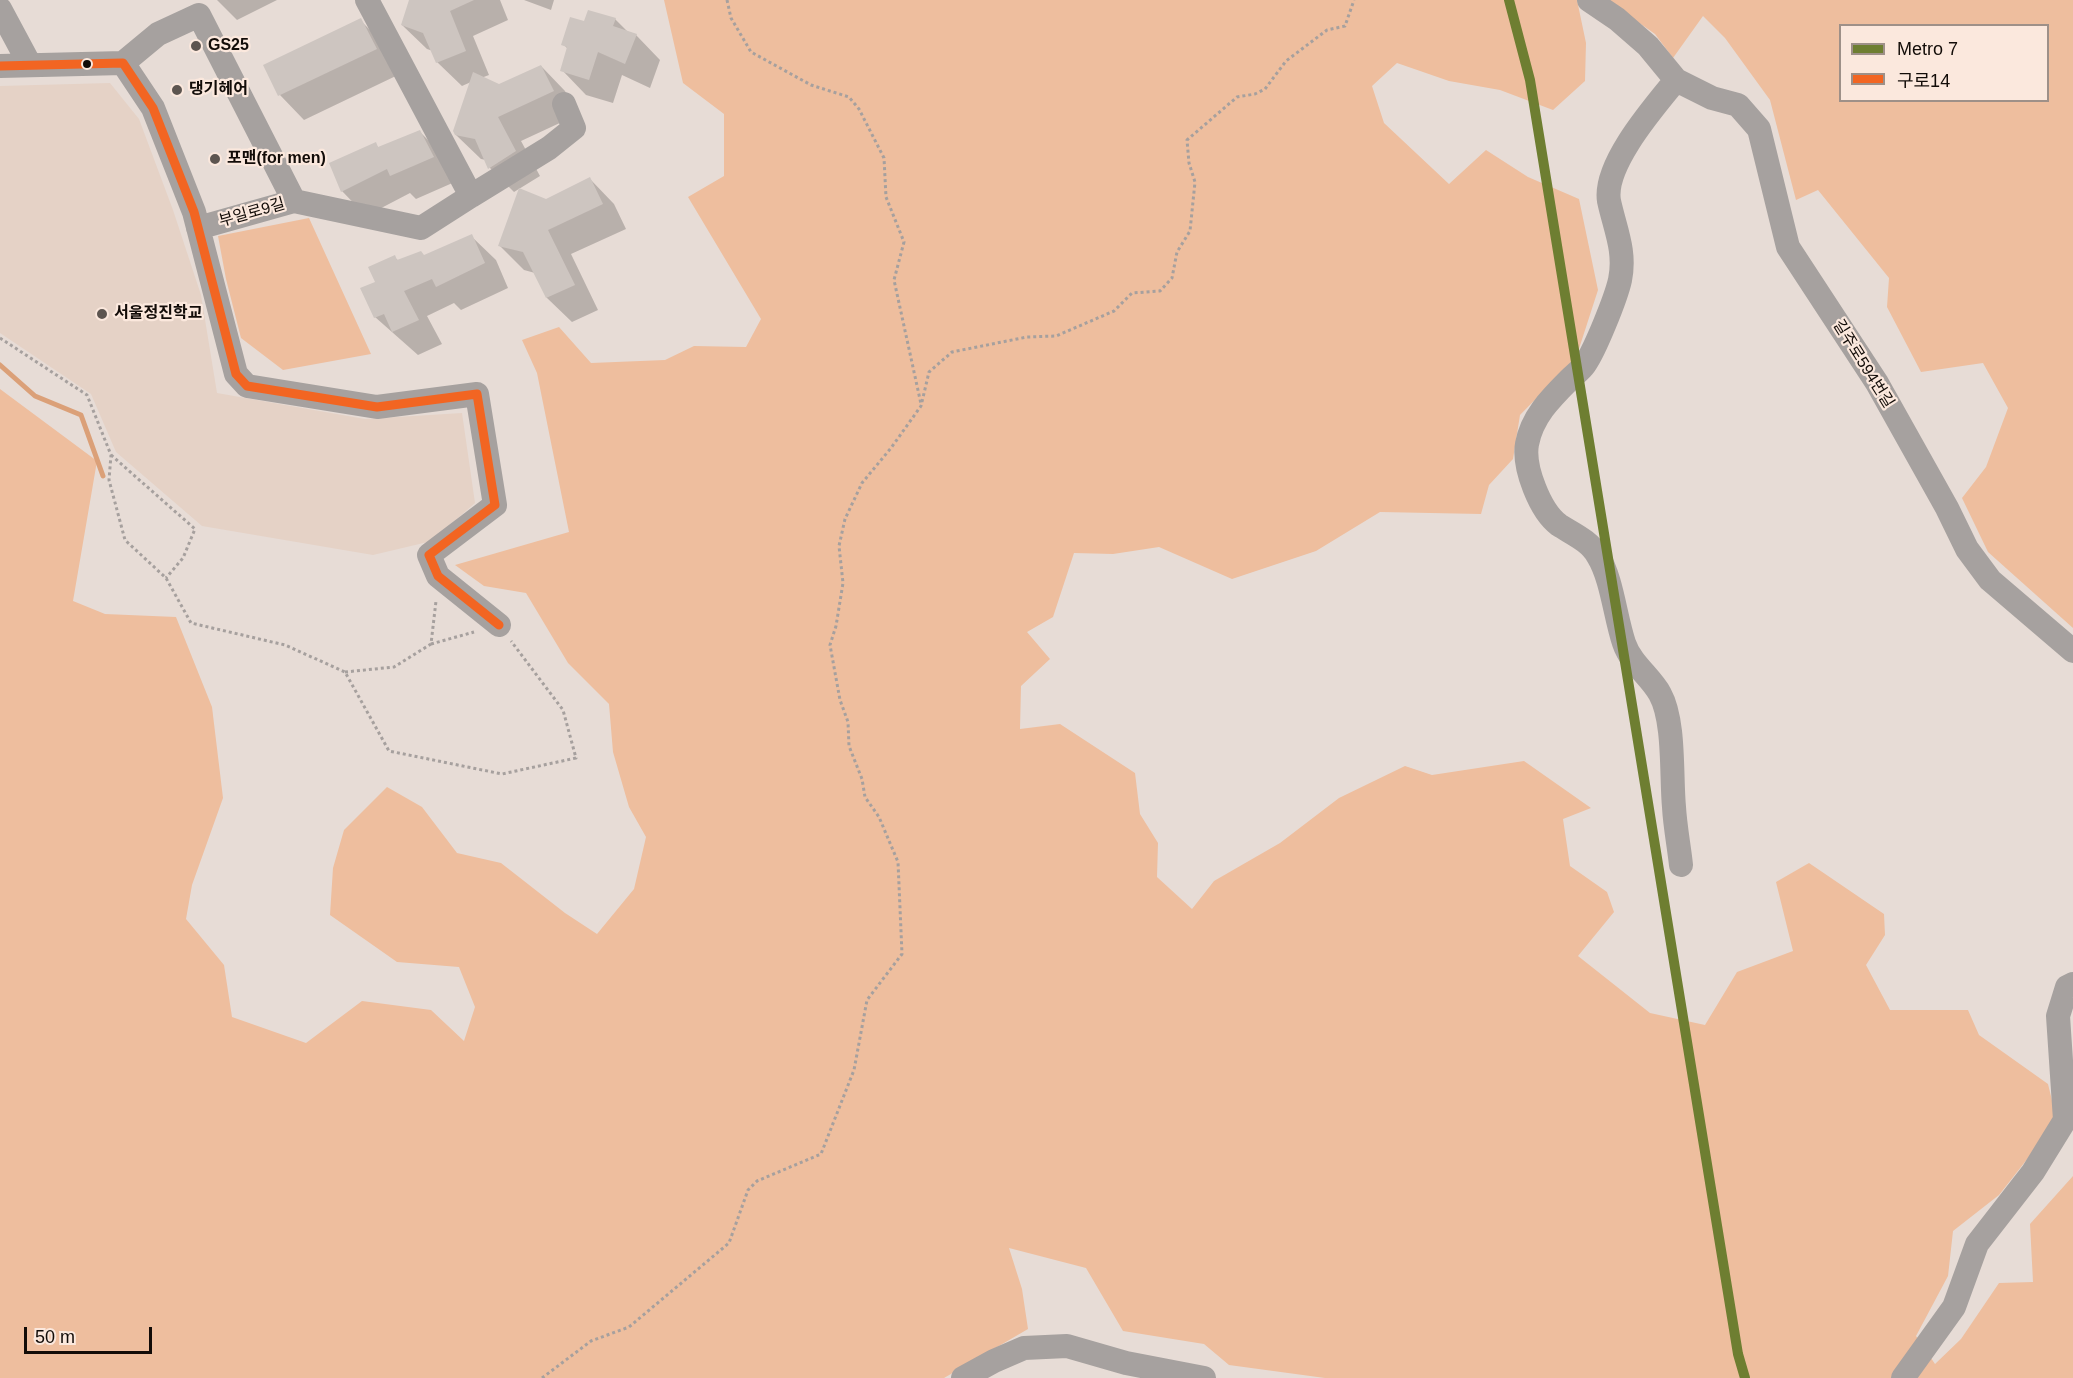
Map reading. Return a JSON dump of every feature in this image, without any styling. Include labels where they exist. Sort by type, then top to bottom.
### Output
[{"type":"street","points":[[368,0],[471,196]]},
{"type":"street","points":[[1589,0],[1648,46],[1676,80],[1645,118],[1623,153],[1611,178],[1609,198],[1622,246],[1619,283],[1585,364],[1544,405],[1535,422],[1527,444],[1527,461],[1532,482],[1543,506],[1557,524],[1587,543],[1598,556],[1610,589],[1624,646],[1660,694],[1669,728],[1674,807],[1681,865]]},
{"type":"street","points":[[0,9],[30,65]]},
{"type":"street","name":"부일로9길","points":[[198,228],[294,201],[199,15],[158,34],[123,63],[153,108],[194,212],[198,228],[236,374],[247,386],[377,407],[477,394],[495,505],[429,555],[438,576]]},
{"type":"street","points":[[0,66],[123,63]]},
{"type":"street","name":"길주로594번길","points":[[1676,80],[1712,98],[1738,105],[1759,129],[1788,247],[1877,383],[1947,508],[1967,549],[1990,580],[2073,651]]},
{"type":"street","points":[[294,201],[421,228],[549,148],[574,128],[564,104]]},
{"type":"street","points":[[438,576],[499,625]]},
{"type":"street","points":[[1903,1378],[1954,1307],[1977,1244],[2033,1172],[2065,1120],[2058,1016],[2067,987],[2073,984]]},
{"type":"street","points":[[963,1378],[994,1360],[1024,1348],[1067,1346],[1126,1363],[1204,1378]]},
{"type":"path","points":[[727,0],[731,18],[751,52],[811,85],[849,97],[859,109],[885,158],[886,196],[904,242],[894,280],[921,406]]},
{"type":"path","points":[[542,1378],[591,1341],[629,1327],[729,1243],[748,1190],[758,1181],[820,1154],[854,1070],[867,1000],[902,954],[898,862],[879,817],[865,797],[862,779],[849,746],[848,722],[840,700],[830,645],[836,626],[843,583],[839,546],[845,519],[862,483],[921,406],[929,372],[952,352],[1027,337],[1056,336],[1114,311],[1132,293],[1160,291],[1172,278],[1177,252],[1190,231],[1195,182],[1187,140],[1237,97],[1255,94],[1265,88],[1286,60],[1327,30],[1345,26],[1354,0]]},
{"type":"path","points":[[0,338],[87,395],[111,455],[109,480],[125,540],[166,578],[191,623],[285,645],[345,672],[394,667],[431,645],[499,625],[563,710],[576,758],[502,774],[389,751],[345,672]]},
{"type":"path","points":[[111,455],[195,529],[183,558],[166,578]]},
{"type":"path","points":[[431,645],[438,576]]},
{"type":"shaded area","points":[[664,0],[1577,0],[1586,43],[1585,81],[1553,110],[1500,90],[1449,81],[1397,63],[1372,86],[1384,123],[1449,184],[1486,150],[1528,177],[1579,199],[1598,290],[1576,358],[1520,415],[1513,459],[1489,485],[1481,514],[1380,512],[1316,551],[1232,579],[1159,547],[1113,554],[1074,553],[1053,617],[1027,632],[1050,659],[1021,686],[1020,729],[1060,724],[1135,773],[1140,814],[1158,843],[1157,877],[1192,909],[1214,881],[1280,843],[1339,798],[1405,766],[1432,775],[1524,761],[1591,808],[1563,819],[1570,866],[1607,892],[1614,912],[1578,956],[1650,1013],[1705,1025],[1737,972],[1793,951],[1776,882],[1809,863],[1884,914],[1885,935],[1866,965],[1890,1010],[1968,1010],[1979,1035],[2048,1084],[2057,1121],[1999,1195],[1953,1231],[1948,1276],[1916,1336],[1935,1364],[1961,1339],[1999,1283],[2033,1282],[2030,1224],[2073,1176],[2073,1378],[1325,1378],[1229,1365],[1204,1344],[1123,1331],[1086,1268],[1009,1248],[1022,1289],[1028,1329],[944,1378],[0,1378],[0,389],[97,461],[73,601],[105,614],[176,617],[212,707],[223,798],[192,885],[186,919],[224,965],[232,1017],[306,1043],[362,1001],[431,1010],[464,1041],[475,1007],[459,967],[397,962],[330,915],[333,868],[344,830],[387,787],[422,807],[457,853],[501,863],[565,913],[597,934],[634,889],[646,837],[629,807],[613,752],[609,704],[568,663],[526,593],[484,586],[455,565],[569,532],[537,373],[522,340],[559,327],[591,363],[665,360],[694,346],[746,347],[761,319],[688,197],[724,176],[724,114],[683,83]]},
{"type":"shaded area","points":[[1577,0],[2073,0],[2073,628],[1988,552],[1962,498],[1986,467],[2008,408],[1983,363],[1921,372],[1887,307],[1889,278],[1818,190],[1796,200],[1770,100],[1725,38],[1703,16],[1673,58],[1655,34],[1608,1]]},
{"type":"shaded area","name":"서울정진학교","points":[[110,83],[139,119],[173,210],[201,295],[217,393],[365,419],[462,413],[475,503],[432,541],[373,555],[202,526],[116,452],[91,394],[0,333],[0,86]]},
{"type":"shaded area","points":[[309,218],[371,354],[283,370],[241,338],[218,236]]},
{"type":"building","points":[[409,0],[474,0],[450,11],[466,51],[436,63],[423,33],[401,25]]},
{"type":"building","points":[[588,10],[616,18],[613,26],[637,34],[625,64],[598,52],[589,80],[560,71],[567,47],[561,45],[570,17],[584,21]]},
{"type":"building","points":[[361,18],[377,49],[278,96],[263,65]]},
{"type":"building","points":[[541,65],[554,91],[498,117],[516,151],[488,169],[475,139],[455,135],[453,131],[473,72],[499,84]]},
{"type":"building","points":[[420,130],[434,157],[390,176],[387,169],[341,192],[329,163],[376,142],[378,147]]},
{"type":"building","points":[[590,177],[603,204],[548,230],[575,285],[546,298],[523,252],[498,246],[519,188],[546,199]]},
{"type":"building","points":[[472,234],[485,263],[436,287],[432,279],[404,291],[419,320],[392,332],[384,314],[374,318],[360,288],[375,282],[368,267],[395,255],[397,260],[421,251],[424,255]]},
{"type":"waterway","points":[[0,365],[35,396],[81,415],[103,476]]},
{"type":"metro line","name":"7","points":[[1509,0],[1530,80],[1738,1354],[1745,1378]]},
{"type":"transit line","name":"구로14","points":[[0,66],[123,63],[153,108],[194,212],[236,374],[247,386],[377,407],[477,394],[495,505],[429,555],[438,576],[499,625]]},
{"type":"place","name":"GS25","points":[[196,46]]},
{"type":"place","name":"댕기헤어","points":[[177,90]]},
{"type":"place","name":"포맨(for men)","points":[[215,159]]},
{"type":"place","name":"서울정진학교","points":[[102,314]]}]
